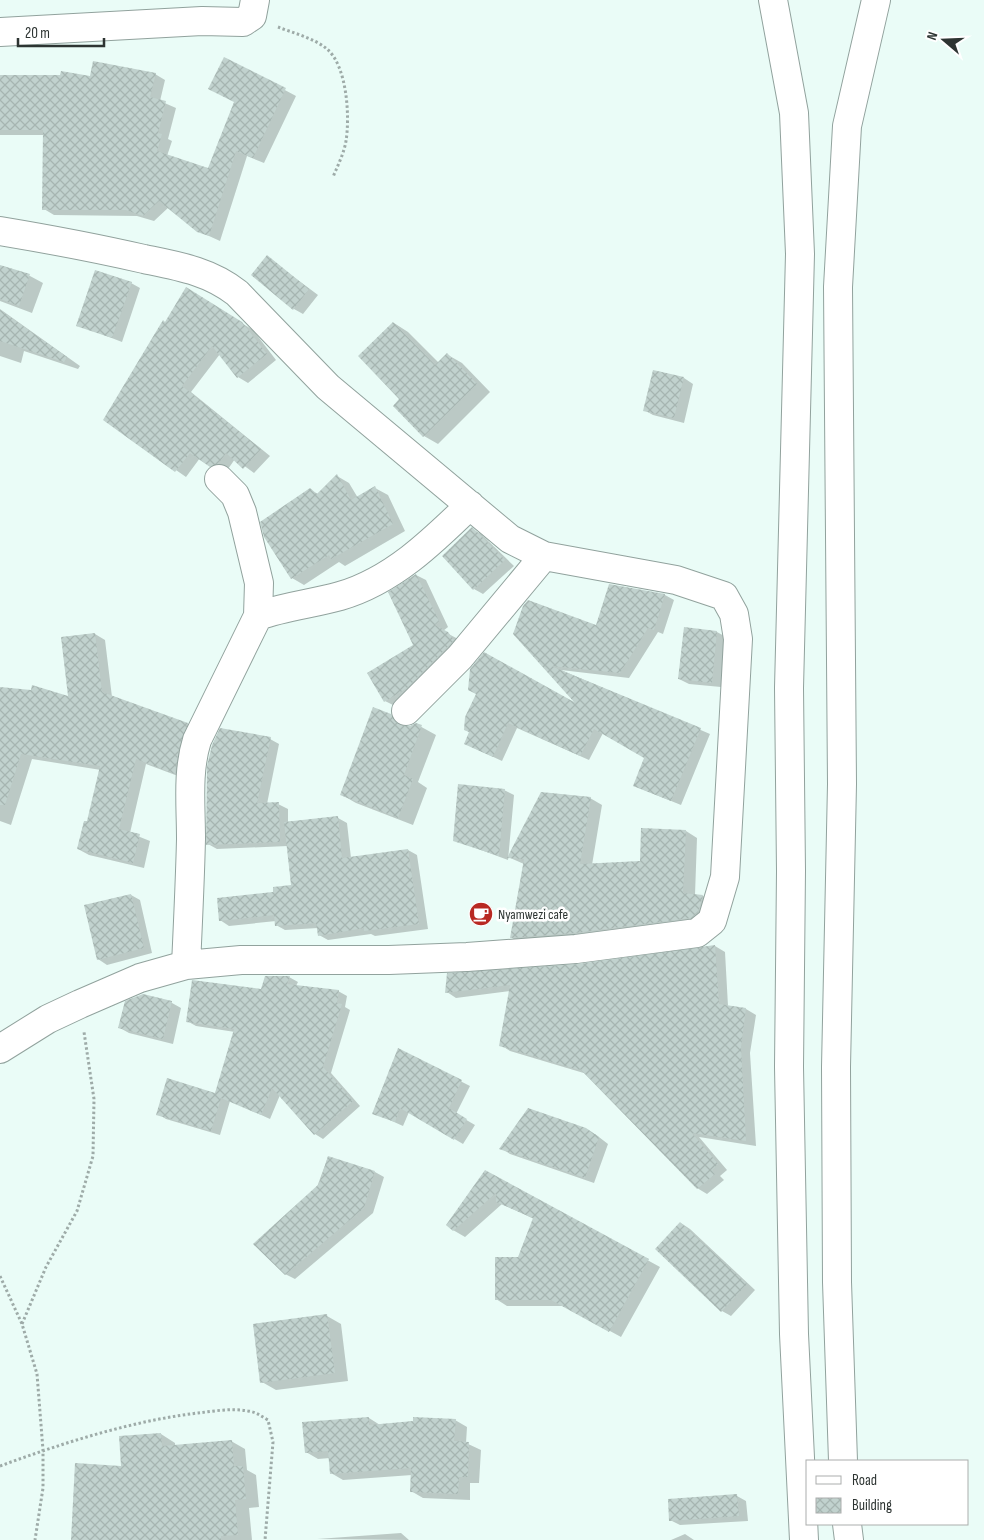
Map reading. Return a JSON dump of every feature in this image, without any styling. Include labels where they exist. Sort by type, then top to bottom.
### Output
[{"type":"street","points":[[773,0],[794,113],[800,254],[789,678],[791,871],[789,1067],[794,1334],[804,1540]]},
{"type":"street","points":[[843,1460],[837,1243],[836,1068],[842,784],[838,287],[847,126],[876,0]]},
{"type":"street","points":[[0,32],[202,21],[243,22],[254,8]]},
{"type":"street","points":[[0,231],[114,251],[175,265],[221,281],[237,293],[328,387],[510,539],[544,556],[676,580],[724,596],[734,614],[738,639],[725,877],[712,921],[697,933],[576,949],[389,960],[241,960],[186,965],[140,978],[80,1004],[48,1019],[0,1049]]},
{"type":"street","points":[[186,965],[192,755],[197,740],[258,616],[258,583],[242,512],[235,495],[219,479]]},
{"type":"street","points":[[258,616],[280,608],[340,596],[371,584],[420,553],[470,505]]},
{"type":"street","points":[[406,712],[460,657],[544,556]]},
{"type":"street","points":[[847,1525],[848,1540]]},
{"type":"path","points":[[254,8],[322,45],[334,58],[342,76],[347,99],[346,140],[333,177]]},
{"type":"path","points":[[22,1324],[46,1267],[77,1210],[93,1156],[94,1098],[80,1004]]},
{"type":"path","points":[[0,1276],[22,1324],[37,1374],[43,1450],[43,1488],[35,1540]]},
{"type":"path","points":[[0,1466],[43,1450],[148,1421],[220,1410],[246,1410],[268,1420],[273,1442],[265,1540]]},
{"type":"building","points":[[224,57],[286,88],[253,158],[236,151],[209,236],[197,232],[159,201],[143,216],[126,210],[42,210],[43,130],[0,130],[0,75],[60,75],[61,71],[90,76],[93,61],[156,73],[150,97],[166,101],[158,133],[162,134],[157,151],[208,168],[234,102],[208,89]]},
{"type":"building","points":[[267,255],[309,289],[293,310],[251,275]]},
{"type":"building","points":[[0,265],[30,274],[19,306],[0,299]]},
{"type":"building","points":[[95,270],[132,282],[112,338],[76,326]]},
{"type":"building","points":[[186,287],[242,322],[267,354],[237,378],[212,346],[182,386],[261,449],[243,469],[226,453],[218,464],[210,467],[190,453],[175,472],[103,420],[163,320],[165,322]]},
{"type":"building","points":[[0,310],[67,357],[64,362],[0,341]]},
{"type":"building","points":[[393,322],[435,365],[447,353],[477,384],[423,437],[393,406],[399,399],[358,356]]},
{"type":"building","points":[[653,370],[684,377],[674,418],[643,411]]},
{"type":"building","points":[[337,474],[351,500],[375,486],[393,524],[331,559],[329,555],[291,579],[264,537],[260,522],[310,488],[317,494]]},
{"type":"building","points":[[472,527],[505,560],[473,590],[442,556]]},
{"type":"building","points":[[416,574],[439,621],[435,625],[448,632],[454,640],[407,688],[384,702],[367,673],[413,645],[388,592]]},
{"type":"building","points":[[609,584],[665,594],[654,630],[648,628],[620,673],[551,666],[701,728],[671,801],[633,786],[644,758],[594,729],[580,756],[508,723],[493,757],[464,744],[469,732],[464,730],[465,717],[476,694],[468,690],[470,669],[484,652],[574,702],[513,634],[523,606],[528,600],[596,625]]},
{"type":"building","points":[[684,627],[717,631],[712,683],[678,679]]},
{"type":"building","points":[[95,633],[102,692],[188,723],[179,748],[175,774],[136,759],[119,829],[140,834],[133,863],[77,849],[84,821],[87,821],[100,766],[21,754],[5,805],[0,805],[0,687],[31,690],[32,685],[68,696],[61,637]]},
{"type":"building","points":[[373,707],[391,714],[395,722],[402,726],[410,726],[416,723],[422,725],[404,775],[413,779],[398,818],[340,795]]},
{"type":"building","points":[[220,728],[271,737],[257,803],[279,802],[280,842],[206,845],[207,766],[212,745]]},
{"type":"building","points":[[458,784],[505,789],[499,856],[453,841]]},
{"type":"building","points":[[541,792],[591,797],[580,864],[640,861],[641,828],[686,830],[683,893],[703,895],[698,912],[691,918],[574,933],[510,938],[524,859],[507,858]]},
{"type":"building","points":[[338,816],[342,858],[408,849],[419,924],[364,931],[364,928],[318,936],[316,923],[275,926],[274,915],[219,921],[217,898],[273,892],[273,887],[291,885],[284,822]]},
{"type":"building","points":[[131,894],[144,948],[97,960],[84,905]]},
{"type":"building","points":[[715,945],[719,1004],[746,1008],[741,1047],[746,1141],[692,1133],[718,1164],[712,1170],[715,1174],[697,1189],[580,1069],[499,1046],[510,985],[445,993],[447,973],[578,964]]},
{"type":"building","points":[[265,976],[290,976],[287,984],[339,990],[337,1003],[342,1004],[323,1067],[353,1101],[314,1135],[272,1088],[261,1115],[221,1098],[211,1131],[156,1115],[167,1078],[215,1093],[234,1029],[186,1022],[192,980],[261,989]]},
{"type":"building","points":[[143,994],[172,1001],[163,1039],[118,1028],[125,1001]]},
{"type":"building","points":[[398,1048],[462,1080],[449,1108],[467,1119],[454,1140],[400,1108],[395,1122],[372,1114]]},
{"type":"building","points":[[528,1108],[586,1128],[599,1137],[585,1178],[499,1149]]},
{"type":"building","points":[[328,1156],[375,1171],[364,1208],[285,1275],[253,1244],[319,1184]]},
{"type":"building","points":[[485,1170],[649,1259],[609,1332],[551,1300],[495,1300],[495,1257],[518,1257],[533,1218],[496,1202],[496,1193],[453,1231],[446,1225]]},
{"type":"building","points":[[680,1222],[747,1284],[721,1312],[655,1249]]},
{"type":"building","points":[[327,1314],[335,1373],[260,1383],[253,1324]]},
{"type":"building","points":[[369,1417],[369,1425],[413,1421],[413,1417],[456,1419],[454,1441],[469,1442],[468,1477],[459,1477],[458,1494],[410,1492],[411,1468],[330,1474],[328,1451],[305,1453],[302,1422]]},
{"type":"building","points":[[161,1433],[162,1446],[232,1440],[234,1466],[243,1466],[246,1499],[235,1500],[238,1535],[221,1536],[221,1540],[71,1540],[75,1463],[121,1466],[119,1436]]},
{"type":"building","points":[[737,1494],[739,1516],[669,1521],[668,1499]]},
{"type":"place","name":"Nyamwezi cafe","points":[[481,914]]}]
